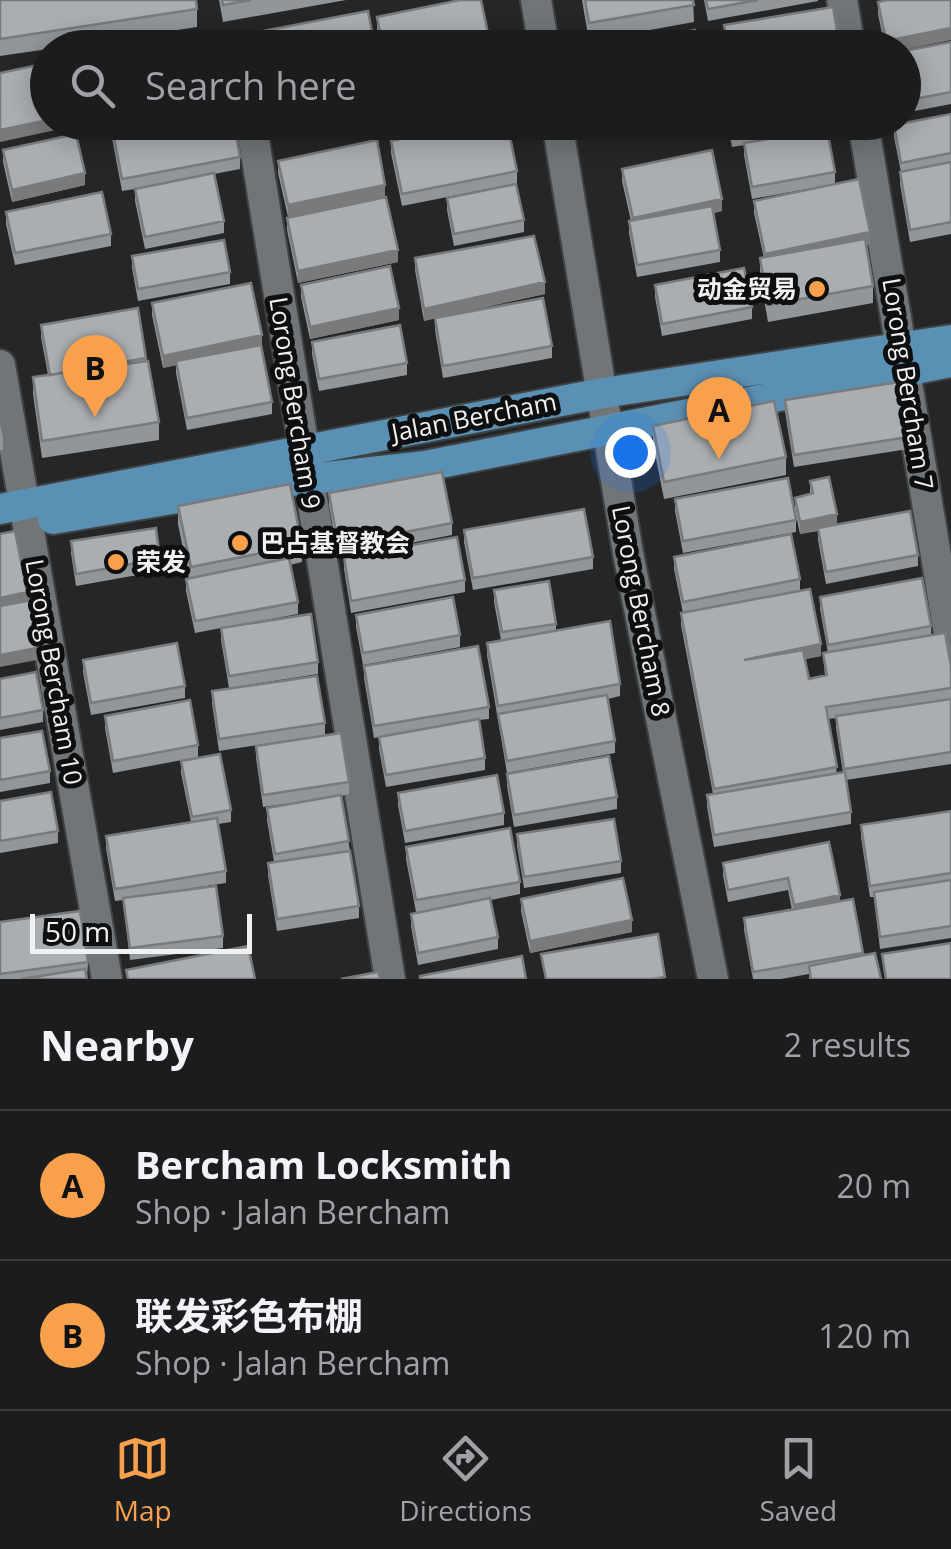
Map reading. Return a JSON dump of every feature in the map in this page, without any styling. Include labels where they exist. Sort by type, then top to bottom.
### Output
[{"type":"main road","name":"Jalan Bercham","points":[[13,516],[425,466],[609,432],[904,358],[951,340]]},
{"type":"main road","name":"Jalan Bercham","points":[[13,516],[302,449],[603,392],[904,358],[951,362]]},
{"type":"street","points":[[536,0],[541,30]]},
{"type":"street","points":[[842,0],[847,30]]},
{"type":"street","name":"Lorong Bercham 9","points":[[253,140],[390,979]]},
{"type":"street","name":"Lorong Bercham 8","points":[[560,140],[628,554],[713,979]]},
{"type":"street","name":"Lorong Bercham 7","points":[[866,140],[951,645]]},
{"type":"street","name":"Lorong Bercham 10","points":[[0,366],[13,516],[107,979]]},
{"type":"building","points":[[0,0],[196,0],[197,9],[59,30],[30,30],[30,34],[0,39]]},
{"type":"building","points":[[222,0],[251,0],[223,5]]},
{"type":"building","points":[[460,0],[481,0],[487,30],[380,30],[377,17]]},
{"type":"building","points":[[585,0],[693,0],[694,5],[589,23]]},
{"type":"building","points":[[706,0],[758,0],[708,9]]},
{"type":"building","points":[[951,0],[951,28],[921,34],[921,30],[884,30],[878,2]]},
{"type":"building","points":[[833,7],[837,30],[725,30],[724,25]]},
{"type":"building","points":[[368,11],[372,30],[269,30]]},
{"type":"building","points":[[951,42],[951,92],[921,98],[921,48]]},
{"type":"building","points":[[30,67],[30,124],[0,130],[0,73]]},
{"type":"building","points":[[951,114],[951,153],[901,163],[897,140],[921,140],[921,120]]},
{"type":"building","points":[[49,140],[77,140],[85,173],[12,190],[3,150]]},
{"type":"building","points":[[114,140],[237,140],[240,157],[122,179]]},
{"type":"building","points":[[377,140],[385,185],[288,205],[278,161]]},
{"type":"building","points":[[511,140],[517,171],[402,194],[391,141]]},
{"type":"building","points":[[829,140],[835,172],[752,187],[744,143]]},
{"type":"building","points":[[712,150],[722,199],[633,218],[622,169]]},
{"type":"building","points":[[951,162],[951,222],[910,230],[900,172]]},
{"type":"building","points":[[214,173],[224,221],[145,237],[135,189]]},
{"type":"building","points":[[859,179],[870,232],[765,254],[754,201]]},
{"type":"building","points":[[516,184],[524,220],[454,234],[447,198]]},
{"type":"building","points":[[102,192],[111,234],[15,253],[6,212]]},
{"type":"building","points":[[386,197],[398,250],[298,271],[287,218]]},
{"type":"building","points":[[712,206],[720,250],[637,265],[629,221]]},
{"type":"building","points":[[534,236],[545,282],[424,309],[415,258]]},
{"type":"building","name":"动金贸易","points":[[865,239],[873,286],[768,305],[760,258]]},
{"type":"building","points":[[224,240],[230,272],[138,289],[132,256]]},
{"type":"building","points":[[390,266],[399,308],[310,327],[301,285]]},
{"type":"building","points":[[744,268],[752,307],[662,324],[655,285]]},
{"type":"building","points":[[251,283],[262,335],[163,356],[152,303]]},
{"type":"building","points":[[543,298],[552,346],[443,366],[435,318]]},
{"type":"building","points":[[138,308],[146,358],[50,375],[41,325]]},
{"type":"building","points":[[400,325],[407,363],[319,379],[312,342]]},
{"type":"building","points":[[261,345],[272,402],[187,418],[176,361]]},
{"type":"building","points":[[148,361],[159,422],[42,441],[33,377]]},
{"type":"building","points":[[899,382],[908,437],[794,455],[785,400]]},
{"type":"building","points":[[774,401],[786,457],[664,482],[653,426]]},
{"type":"building","points":[[442,472],[452,523],[338,545],[329,493]]},
{"type":"building","points":[[829,477],[837,514],[800,522],[795,498],[813,493],[810,481]]},
{"type":"building","points":[[788,478],[796,520],[683,541],[675,499]]},
{"type":"building","name":"巴占基督教会","points":[[290,484],[302,545],[191,567],[178,506]]},
{"type":"building","points":[[584,509],[593,557],[473,578],[464,530]]},
{"type":"building","points":[[910,511],[918,555],[826,572],[818,528]]},
{"type":"building","name":"荣发","points":[[156,528],[160,559],[76,574],[71,541]]},
{"type":"building","points":[[15,531],[27,592],[0,598],[0,534]]},
{"type":"building","points":[[791,534],[800,579],[683,602],[674,557]]},
{"type":"building","points":[[457,537],[465,580],[351,601],[344,557]]},
{"type":"building","points":[[289,558],[298,602],[195,621],[186,579]]},
{"type":"building","points":[[922,578],[931,626],[828,645],[820,597]]},
{"type":"building","points":[[549,581],[556,624],[502,632],[494,590]]},
{"type":"building","points":[[810,589],[821,644],[744,660],[803,650],[809,679],[827,675],[823,653],[945,633],[951,688],[826,707],[837,767],[714,789],[681,613]]},
{"type":"building","points":[[453,597],[460,635],[363,653],[356,615]]},
{"type":"building","points":[[32,600],[42,647],[0,655],[0,606]]},
{"type":"building","points":[[311,614],[318,662],[229,676],[221,628]]},
{"type":"building","points":[[610,621],[620,684],[498,706],[487,643]]},
{"type":"building","points":[[177,643],[185,686],[91,703],[83,660]]},
{"type":"building","points":[[478,646],[489,707],[374,726],[364,666]]},
{"type":"building","points":[[36,672],[43,710],[0,718],[0,679]]},
{"type":"building","points":[[317,676],[325,723],[219,739],[212,691]]},
{"type":"building","points":[[607,695],[615,741],[507,761],[498,714]]},
{"type":"building","points":[[951,699],[951,752],[844,769],[836,716]]},
{"type":"building","points":[[190,700],[198,745],[113,761],[105,716]]},
{"type":"building","points":[[479,719],[485,758],[386,775],[379,737]]},
{"type":"building","points":[[42,731],[50,771],[0,780],[0,738]]},
{"type":"building","points":[[341,733],[349,782],[263,795],[256,746]]},
{"type":"building","points":[[220,754],[231,810],[192,817],[181,761]]},
{"type":"building","points":[[609,756],[617,797],[514,815],[507,774]]},
{"type":"building","points":[[845,772],[851,812],[714,835],[707,795]]},
{"type":"building","points":[[497,775],[504,813],[405,831],[398,793]]},
{"type":"building","points":[[51,792],[58,831],[0,841],[0,801]]},
{"type":"building","points":[[341,795],[349,841],[275,854],[267,808]]},
{"type":"building","points":[[951,811],[951,873],[870,886],[861,825]]},
{"type":"building","points":[[217,818],[226,871],[115,889],[106,836]]},
{"type":"building","points":[[614,819],[621,861],[524,877],[517,834]]},
{"type":"building","points":[[510,828],[520,882],[416,900],[406,847]]},
{"type":"building","points":[[829,842],[840,895],[794,905],[788,878],[728,890],[723,863]]},
{"type":"building","points":[[350,851],[359,906],[277,919],[268,863]]},
{"type":"building","points":[[623,878],[632,920],[530,941],[521,899]]},
{"type":"building","points":[[951,880],[951,926],[880,937],[874,892]]},
{"type":"building","points":[[216,886],[223,936],[130,948],[123,898]]},
{"type":"building","points":[[490,898],[498,937],[418,953],[411,914]]},
{"type":"building","points":[[853,899],[863,953],[753,972],[744,918]]},
{"type":"building","points":[[80,911],[88,962],[0,974],[0,922]]},
{"type":"building","points":[[658,934],[665,977],[546,979],[541,954]]},
{"type":"building","points":[[951,943],[951,979],[886,979],[882,954]]},
{"type":"building","points":[[248,946],[255,979],[128,979],[126,970]]},
{"type":"building","points":[[875,953],[881,979],[811,979],[809,966]]},
{"type":"building","points":[[522,956],[526,979],[420,979],[420,976]]},
{"type":"building","points":[[85,969],[87,979],[21,979]]},
{"type":"building","points":[[378,972],[380,979],[341,979]]},
{"type":"place","name":"动金贸易","points":[[817,289]]},
{"type":"place","name":"联发彩色布棚","points":[[95,417]]},
{"type":"place","name":"Bercham Locksmith","points":[[719,459]]},
{"type":"place","name":"巴占基督教会","points":[[240,543]]},
{"type":"place","name":"荣发","points":[[116,562]]}]
